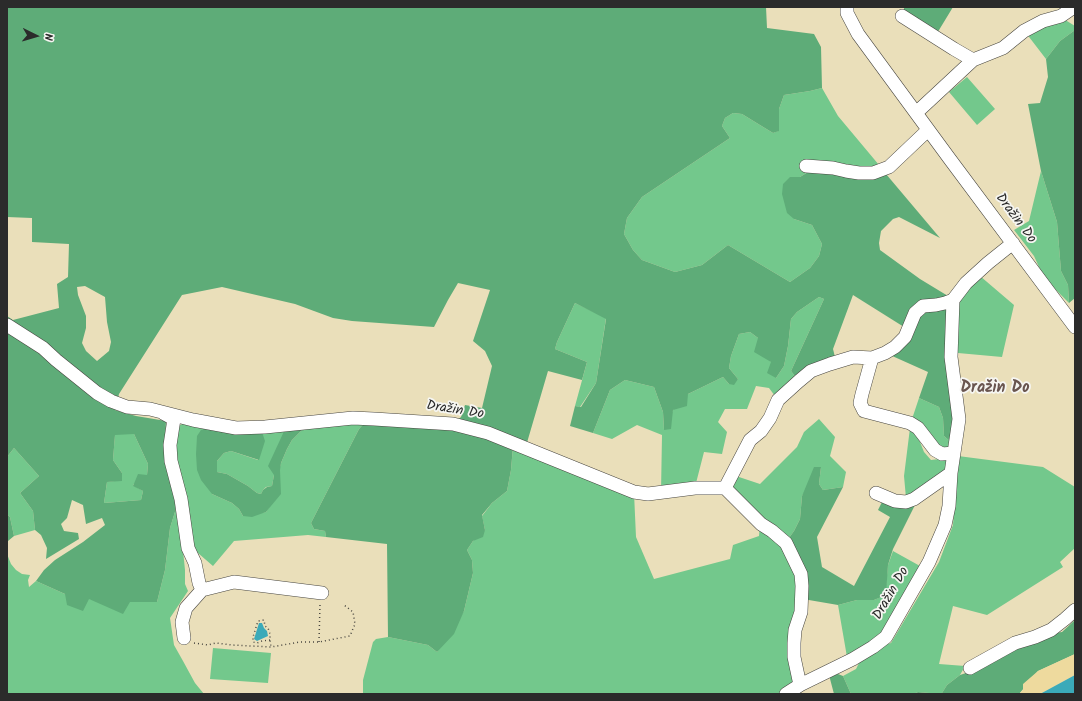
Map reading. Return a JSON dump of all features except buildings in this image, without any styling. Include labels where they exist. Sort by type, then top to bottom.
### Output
[{"type":"street","name":"Dražin Do","points":[[847,7],[847,13],[858,34],[1075,327]]},
{"type":"street","points":[[916,113],[973,60],[1003,48],[1024,31],[1043,21],[1061,16],[1074,7]]},
{"type":"street","points":[[902,16],[973,60]]},
{"type":"street","points":[[806,166],[833,168],[859,173],[873,173],[889,167],[928,130]]},
{"type":"street","points":[[800,685],[794,657],[794,643],[795,630],[801,612],[801,574],[786,543],[772,530],[760,524],[725,488],[750,440],[761,431],[770,418],[778,400],[799,380],[811,371],[830,364],[853,357],[872,358],[895,347],[905,337],[914,313],[923,306],[936,305],[953,300],[966,283],[1013,243]]},
{"type":"street","name":"Dražin Do","points":[[786,694],[800,685],[853,659],[886,637],[929,562],[945,526],[949,506],[951,472],[959,419],[951,357],[953,300]]},
{"type":"street","name":"Dražin Do","points":[[7,325],[43,348],[97,393],[111,401],[127,407],[150,409],[193,420],[236,428],[265,427],[353,418],[453,424],[488,433],[634,492],[648,494],[695,488],[725,488]]},
{"type":"street","points":[[872,358],[860,403],[864,411],[910,423],[918,428],[935,450],[942,454],[954,453]]},
{"type":"street","points":[[163,413],[174,419],[170,445],[171,461],[181,499],[188,548],[195,564],[200,587],[186,608],[182,622],[184,638]]},
{"type":"street","points":[[876,493],[895,501],[906,502],[914,499],[951,472]]},
{"type":"street","points":[[200,587],[216,586],[234,582],[321,593]]},
{"type":"street","points":[[970,668],[1015,643],[1051,630],[1075,610]]},
{"type":"path","points":[[319,642],[321,593]]},
{"type":"path","points":[[184,638],[187,642],[208,645],[216,642],[232,645],[271,647],[300,642],[319,642],[350,636],[355,624],[353,612],[344,605]]},
{"type":"path","points":[[270,640],[257,643],[253,642],[258,621],[264,620],[265,626],[268,628],[270,634],[271,647]]},
{"type":"green space","points":[[7,7],[766,7],[767,28],[814,34],[821,47],[822,88],[784,95],[779,109],[779,131],[773,133],[742,114],[733,113],[725,118],[722,126],[730,138],[642,197],[627,218],[624,234],[633,250],[642,260],[675,272],[702,265],[728,245],[790,282],[810,268],[819,256],[822,244],[812,225],[794,219],[787,213],[782,194],[783,184],[790,177],[800,177],[808,172],[886,174],[940,238],[899,217],[893,219],[881,231],[879,243],[880,250],[920,279],[948,296],[904,327],[853,295],[833,349],[836,361],[798,380],[791,371],[824,299],[819,297],[797,312],[791,319],[784,366],[776,378],[767,373],[771,362],[754,352],[758,338],[750,332],[739,334],[731,356],[729,368],[738,379],[734,385],[729,384],[723,377],[688,394],[687,406],[673,410],[671,429],[664,430],[663,412],[654,387],[625,380],[610,390],[593,433],[570,426],[575,406],[581,407],[596,383],[606,319],[575,303],[555,349],[587,362],[582,380],[548,371],[526,446],[454,423],[461,417],[465,405],[482,408],[492,366],[485,351],[473,341],[490,290],[458,283],[434,327],[352,321],[333,318],[295,304],[222,287],[182,295],[119,394],[115,410],[136,416],[166,421],[165,452],[178,502],[170,528],[165,570],[157,602],[130,602],[123,614],[89,599],[83,611],[67,605],[65,594],[36,581],[44,570],[55,560],[83,542],[105,525],[102,518],[86,524],[83,505],[72,500],[67,518],[61,524],[64,531],[78,533],[79,539],[46,559],[47,548],[41,535],[35,530],[33,511],[20,493],[39,476],[14,448],[7,457],[7,316],[13,320],[59,308],[57,284],[68,277],[69,244],[32,242],[32,218],[7,217]],"holes":[[[85,286],[105,297],[107,322],[111,342],[109,351],[97,361],[86,351],[82,343],[86,328],[86,316],[78,295],[77,287]],[[134,434],[148,464],[147,475],[138,474],[133,486],[143,491],[141,500],[104,503],[107,482],[122,481],[122,473],[113,460],[115,435]]]},
{"type":"green space","points":[[904,7],[953,7],[936,35],[904,14]]},
{"type":"green space","points":[[1062,18],[1075,26],[1075,30],[1060,41],[1046,59],[1026,33]]},
{"type":"green space","points":[[1075,30],[1075,298],[1069,303],[1068,285],[1061,271],[1057,222],[1041,171],[1028,104],[1040,103],[1048,77],[1046,59],[1060,41]]},
{"type":"green space","points":[[967,77],[995,109],[977,125],[949,92]]},
{"type":"green space","points":[[822,88],[838,116],[879,165],[869,168],[808,172],[800,177],[790,177],[794,219],[812,225],[822,244],[819,256],[810,268],[790,282],[728,245],[702,265],[675,272],[642,260],[633,250],[624,234],[627,218],[642,197],[730,138],[722,126],[725,118],[733,113],[742,114],[773,133],[778,131],[779,109],[784,95]]},
{"type":"green space","points":[[1041,171],[1057,222],[1061,271],[1068,285],[1069,303],[1044,278],[1034,256],[1014,230],[1029,221]]},
{"type":"green space","points":[[980,276],[1014,305],[1002,357],[958,353],[957,304],[964,290]]},
{"type":"green space","points":[[819,297],[824,299],[791,371],[798,380],[775,396],[769,388],[756,386],[747,409],[725,409],[718,422],[727,432],[722,454],[704,452],[695,487],[661,492],[662,435],[637,425],[612,439],[593,433],[610,390],[625,380],[654,387],[663,412],[664,430],[673,410],[688,394],[723,377],[729,384],[738,379],[729,368],[731,356],[739,334],[750,332],[758,338],[771,362],[776,378],[784,366],[791,319],[797,312]]},
{"type":"green space","points":[[575,303],[606,318],[596,383],[580,407],[575,406],[587,362],[555,349]]},
{"type":"green space","points":[[945,308],[948,313],[955,422],[951,442],[944,436],[943,418],[939,407],[919,398],[928,372],[890,355],[920,311]]},
{"type":"green space","points":[[919,398],[939,407],[943,418],[944,436],[951,442],[949,449],[940,449],[912,419]]},
{"type":"green space","points":[[819,419],[835,437],[830,456],[846,472],[843,487],[823,490],[819,484],[821,467],[802,496],[800,519],[786,542],[726,488],[733,475],[760,484],[797,447],[804,432]]},
{"type":"green space","points":[[367,420],[359,429],[311,523],[314,529],[325,531],[326,537],[308,535],[234,541],[213,566],[191,547],[175,460],[177,428],[180,425],[185,423],[206,428],[212,494],[232,503],[239,509],[243,516],[266,512],[270,506],[281,463],[287,449],[292,440],[303,429]]},
{"type":"green space","points":[[367,420],[452,427],[513,446],[507,491],[492,503],[482,515],[485,530],[483,537],[473,541],[467,550],[472,560],[473,573],[464,611],[454,634],[437,652],[428,645],[388,637],[387,544],[326,537],[325,531],[314,529],[311,523],[359,429]]},
{"type":"green space","points":[[286,427],[272,486],[266,487],[261,494],[227,474],[217,472],[217,461],[224,453],[231,451],[258,460],[262,432]]},
{"type":"green space","points":[[286,427],[303,429],[292,440],[287,449],[281,463],[280,470],[281,494],[266,512],[252,517],[243,516],[239,509],[232,503],[212,494],[201,480],[197,470],[196,454],[197,436],[201,430],[206,428],[262,432],[265,441],[259,460],[231,451],[224,453],[217,461],[217,472],[227,474],[261,494],[267,487],[272,486],[274,475],[268,466]]},
{"type":"green space","points":[[910,428],[918,437],[924,452],[931,460],[948,458],[947,471],[906,498],[904,476]]},
{"type":"green space","points":[[115,434],[134,434],[148,464],[147,475],[133,485],[143,491],[141,500],[104,503],[107,482],[122,480],[122,473],[113,460]]},
{"type":"green space","points":[[513,446],[634,493],[636,537],[654,579],[730,559],[733,545],[759,536],[760,525],[771,531],[800,575],[793,682],[780,694],[363,694],[363,680],[373,642],[376,639],[388,637],[428,645],[437,652],[464,611],[473,573],[472,560],[467,550],[473,541],[485,530],[482,516],[492,503],[507,491]]},
{"type":"green space","points":[[14,448],[39,476],[20,493],[33,511],[35,530],[14,536],[10,517],[7,514],[7,457]]},
{"type":"green space","points":[[958,456],[1043,467],[1075,487],[1075,548],[1060,562],[1063,567],[987,615],[953,606],[939,664],[965,666],[960,675],[947,685],[942,693],[918,692],[913,694],[851,694],[843,676],[856,669],[861,659],[877,647],[891,643],[939,562],[953,525]]},
{"type":"green space","points":[[814,467],[821,467],[819,484],[823,490],[843,487],[817,537],[822,567],[854,586],[890,517],[878,510],[882,502],[916,503],[893,549],[888,565],[886,595],[874,600],[857,600],[838,605],[803,599],[786,542],[800,519],[802,496]]},
{"type":"green space","points":[[178,502],[185,584],[188,591],[170,618],[174,645],[195,683],[204,694],[7,694],[7,554],[11,564],[16,570],[22,574],[30,575],[28,580],[29,587],[36,581],[65,594],[89,599],[157,602],[165,570],[170,528]]},
{"type":"green space","points":[[7,514],[10,517],[14,536],[8,541],[7,546]]},
{"type":"green space","points":[[893,551],[920,566],[881,635],[847,657],[838,605],[857,600],[874,600],[885,595],[888,565]]},
{"type":"green space","points":[[1075,620],[1075,654],[1038,671],[1019,694],[913,694],[918,692],[942,693],[947,685],[960,675],[981,668],[1001,655],[1055,633],[1062,632]]},
{"type":"green space","points":[[213,648],[271,653],[268,683],[210,679]]},
{"type":"green space","points":[[838,674],[843,676],[851,694],[834,694],[829,675]]},
{"type":"sand","points":[[1075,654],[1075,675],[1040,694],[1019,694],[1023,690],[1023,684],[1038,671]]},
{"type":"water","points":[[259,623],[262,623],[268,636],[257,641],[254,639]]},
{"type":"water","points":[[1075,675],[1075,694],[1040,694]]},
{"type":"district","name":"Dražin Do","points":[[995,389]]}]
